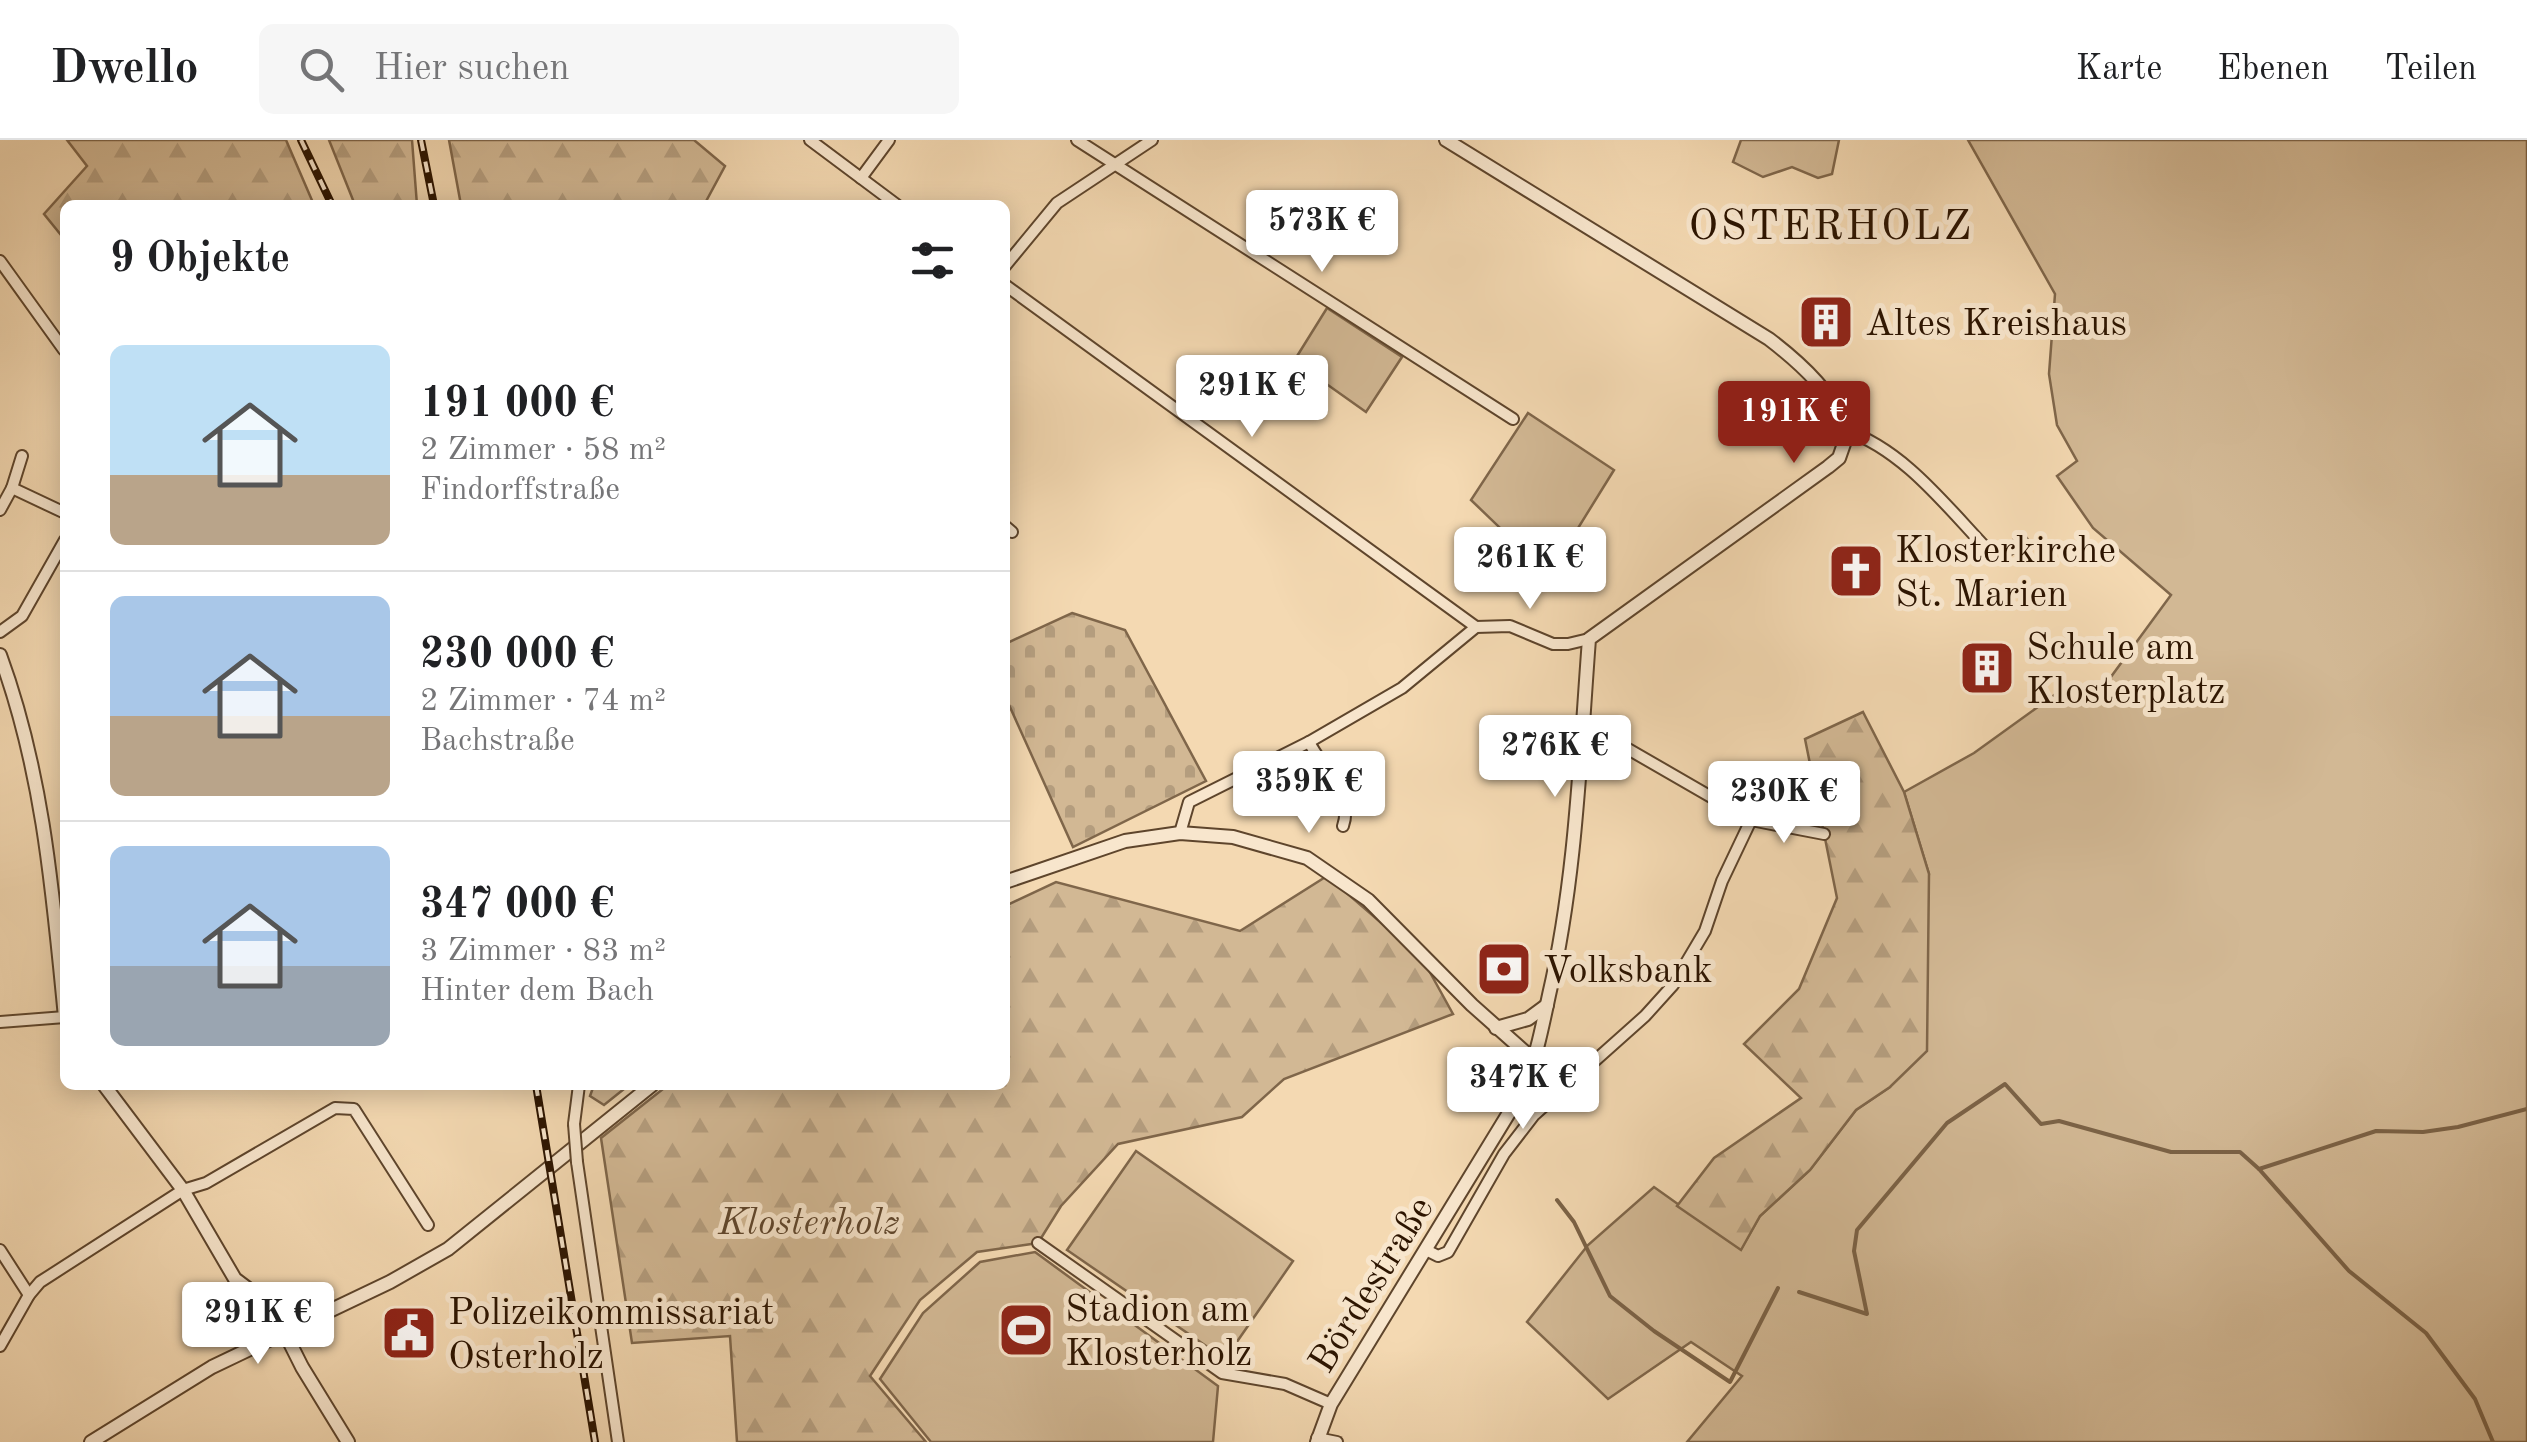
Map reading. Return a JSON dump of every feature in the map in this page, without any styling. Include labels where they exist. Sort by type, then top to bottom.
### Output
[{"type":"street","points":[[810,140],[890,200]]},
{"type":"street","points":[[861,178],[889,140]]},
{"type":"street","points":[[1077,140],[1512,419]]},
{"type":"street","points":[[1010,260],[1057,203],[1152,140]]},
{"type":"street","points":[[1010,289],[1476,627],[1510,626],[1553,644],[1589,639],[1828,468],[1844,448],[1845,430],[1834,407],[1806,371],[1769,339],[1446,140]]},
{"type":"street","points":[[0,262],[60,344]]},
{"type":"street","points":[[1845,430],[1865,436],[1890,453],[1988,550],[2008,550],[2022,541]]},
{"type":"street","points":[[0,510],[22,456]]},
{"type":"street","points":[[12,488],[60,511]]},
{"type":"street","points":[[0,632],[22,616],[60,549]]},
{"type":"street","points":[[1180,833],[1189,802],[1310,742],[1402,688],[1476,627]]},
{"type":"street","name":"Bördestraße","points":[[1317,1440],[1331,1404],[1523,1090],[1535,1061],[1570,869],[1589,639]]},
{"type":"street","points":[[0,655],[22,718],[40,802],[60,974]]},
{"type":"street","points":[[1583,723],[1751,820],[1824,834]]},
{"type":"street","points":[[1310,742],[1320,764],[1333,776],[1347,814],[1343,826]]},
{"type":"street","points":[[1426,1250],[1438,1256],[1448,1252],[1504,1154],[1534,1115],[1645,1016],[1672,985],[1706,931],[1722,881],[1751,820]]},
{"type":"street","points":[[1010,880],[1125,841],[1180,833],[1233,837],[1307,858],[1368,900],[1496,1028],[1515,1040],[1535,1061]]},
{"type":"street","points":[[1496,1028],[1528,1019],[1547,1005]]},
{"type":"street","points":[[0,1022],[60,1017]]},
{"type":"street","points":[[108,1090],[183,1190],[235,1279],[272,1307],[348,1442]]},
{"type":"street","points":[[577,1090],[574,1124],[577,1162],[618,1442]]},
{"type":"street","points":[[91,1442],[212,1367],[390,1282],[448,1249],[646,1090]]},
{"type":"street","points":[[0,1346],[28,1294],[52,1273],[183,1190],[206,1183],[336,1108],[354,1110],[428,1225]]},
{"type":"street","points":[[1038,1242],[1222,1374],[1285,1384],[1331,1404]]},
{"type":"street","points":[[0,1250],[28,1294]]},
{"type":"street","points":[[1317,1440],[1337,1442]]},
{"type":"green space","points":[[67,140],[286,140],[312,200],[60,200],[60,234],[44,214],[87,166]]},
{"type":"green space","points":[[329,140],[412,140],[417,200],[353,200]]},
{"type":"green space","points":[[449,140],[694,140],[725,166],[707,200],[460,200]]},
{"type":"green space","points":[[1741,140],[1839,140],[1832,174],[1818,178],[1792,167],[1763,177],[1733,162]]},
{"type":"green space","points":[[1968,140],[2527,140],[2527,1442],[1687,1442],[1742,1376],[1691,1342],[1608,1399],[1527,1322],[1588,1245],[1654,1187],[1741,1249],[1760,1216],[1810,1170],[1856,1110],[1890,1087],[1929,874],[1904,792],[1974,753],[2071,683],[2102,689],[2171,595],[2093,528],[2057,476],[2077,461],[2057,425],[2049,374],[2055,294]]},
{"type":"green space","points":[[1327,308],[1402,357],[1366,412],[1294,361]]},
{"type":"green space","points":[[1528,413],[1614,470],[1549,575],[1471,500]]},
{"type":"green space","points":[[1072,613],[1125,630],[1206,781],[1073,847],[1010,707],[1010,642]]},
{"type":"green space","points":[[1863,712],[1904,792],[1929,874],[1927,1051],[1890,1087],[1856,1110],[1810,1170],[1760,1216],[1741,1250],[1677,1206],[1714,1158],[1801,1098],[1744,1044],[1799,989],[1837,898],[1805,739]]},
{"type":"green space","name":"Klosterholz","points":[[1327,876],[1422,958],[1453,1014],[1284,1079],[1242,1117],[1118,1144],[1061,1206],[1038,1243],[977,1252],[920,1300],[870,1376],[926,1442],[737,1442],[730,1336],[632,1343],[601,1138],[662,1090],[1010,1090],[1010,904],[1056,882],[1240,931]]},
{"type":"green space","points":[[592,1090],[623,1090],[604,1105],[590,1096]]},
{"type":"green space","points":[[1136,1151],[1293,1261],[1225,1359],[1067,1250]]},
{"type":"green space","name":"Stadion am Klosterholz","points":[[1035,1252],[1218,1386],[1213,1442],[931,1442],[880,1379],[923,1313],[980,1262]]},
{"type":"waterway","points":[[1799,1292],[1867,1314],[1854,1251],[1857,1230],[1947,1123],[2005,1084],[2041,1124],[2059,1121],[2171,1152],[2240,1152],[2259,1169],[2376,1131],[2423,1132],[2458,1127],[2527,1109]]},
{"type":"waterway","points":[[2259,1169],[2349,1271],[2426,1333],[2475,1399],[2493,1442]]},
{"type":"waterway","points":[[1557,1200],[1574,1222],[1610,1296],[1730,1382],[1778,1288]]},
{"type":"railway","points":[[301,140],[330,200]]},
{"type":"railway","points":[[421,140],[433,200]]},
{"type":"railway","points":[[537,1090],[595,1442]]},
{"type":"place","name":"Altes Kreishaus","points":[[1826,322]]},
{"type":"place","name":"Klosterkirche St. Marien","points":[[1856,571]]},
{"type":"place","name":"Schule am Klosterplatz","points":[[1987,668]]},
{"type":"place","name":"Volksbank","points":[[1504,969]]},
{"type":"place","name":"Stadion am Klosterholz","points":[[1026,1330]]},
{"type":"place","name":"Polizeikommissariat Osterholz","points":[[409,1333]]},
{"type":"district","name":"OSTERHOLZ","points":[[1831,224]]}]
